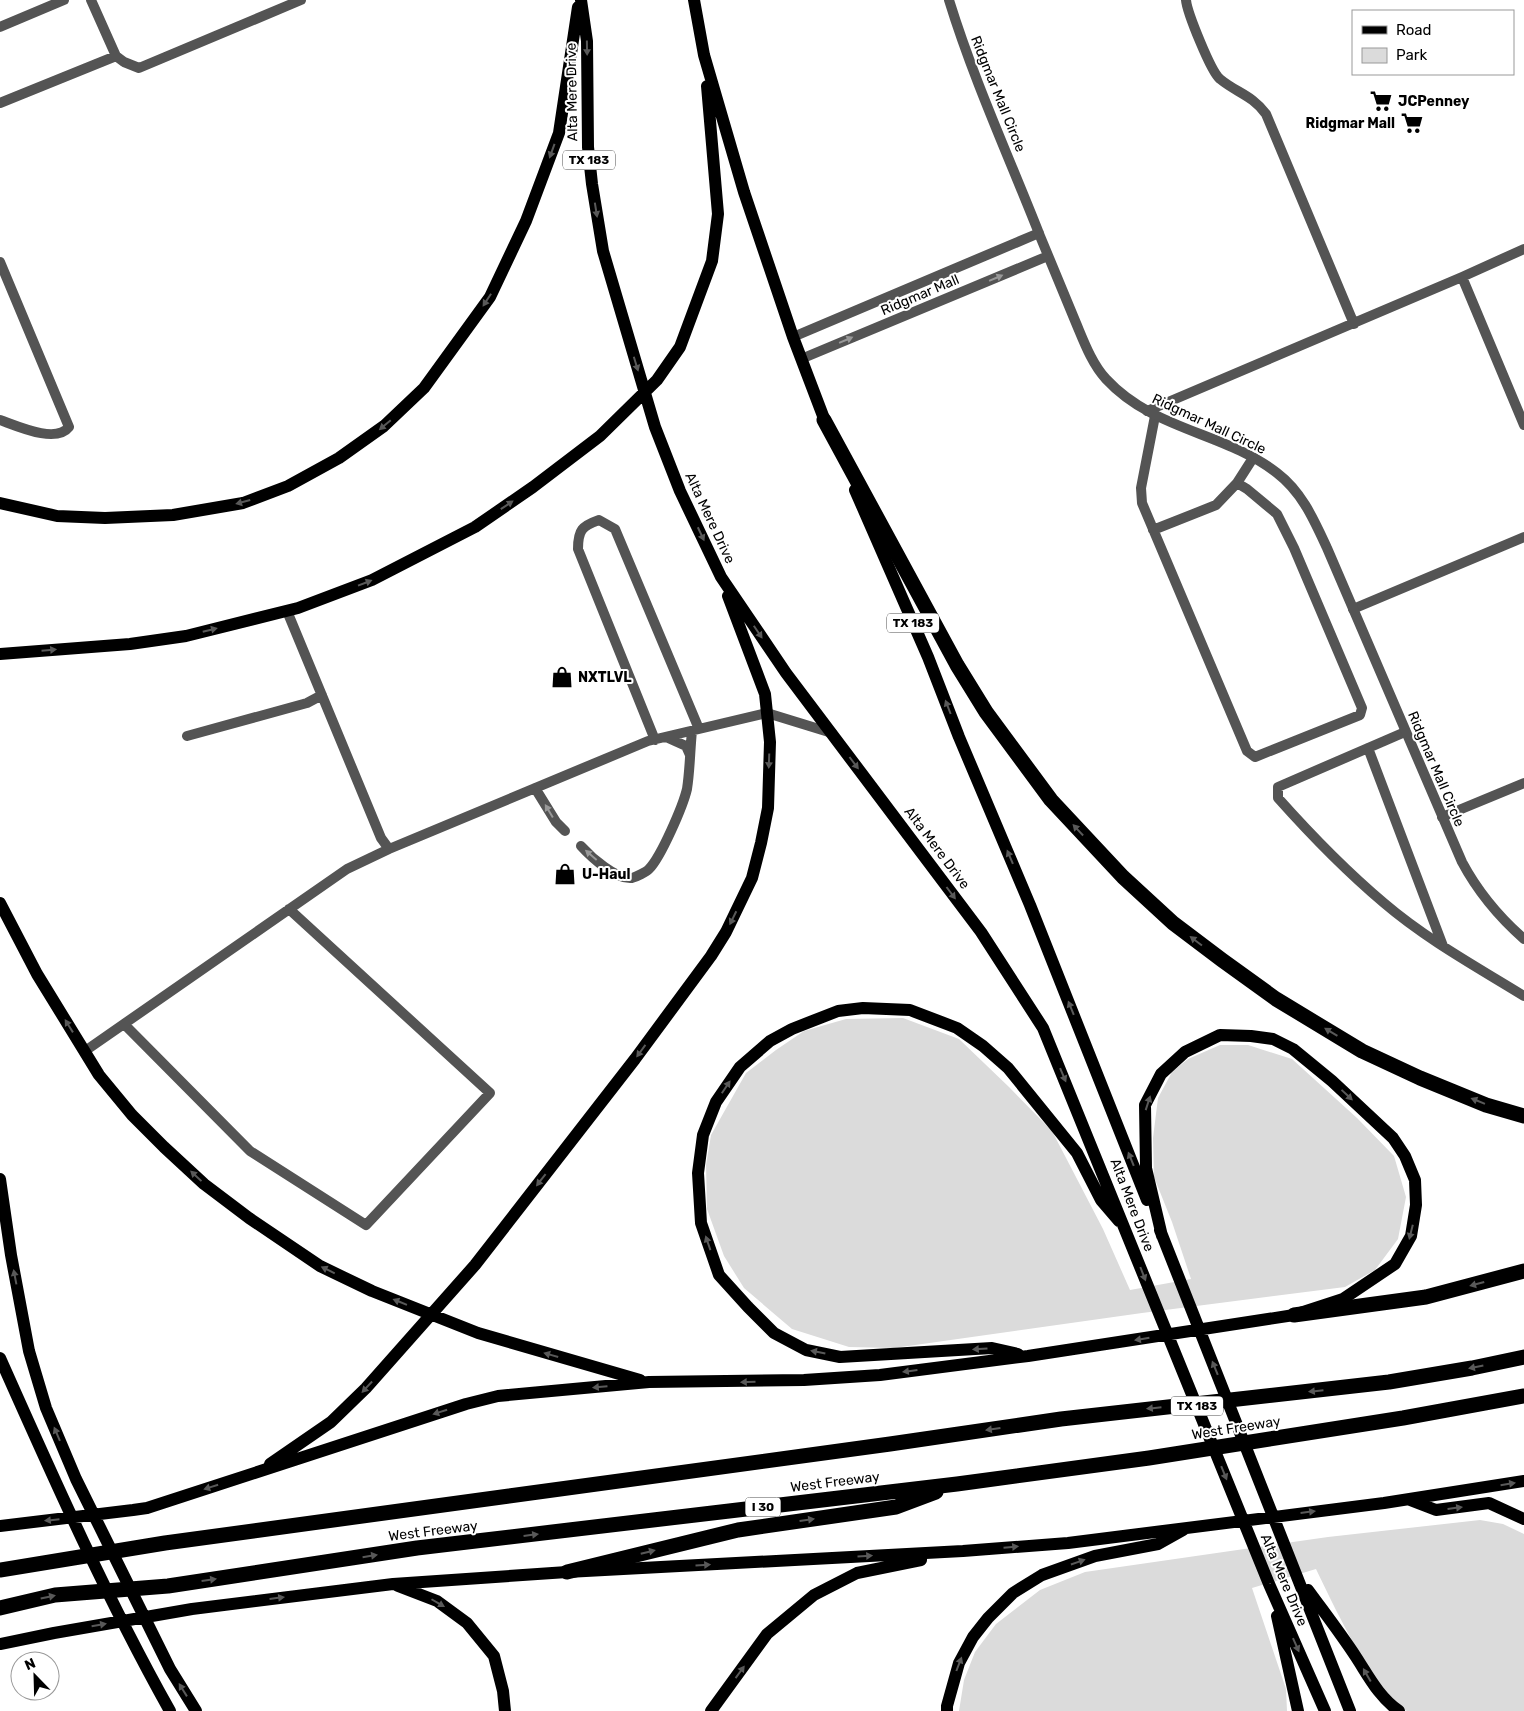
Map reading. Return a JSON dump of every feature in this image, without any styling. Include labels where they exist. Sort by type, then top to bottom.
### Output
[{"type":"highway","points":[[824,420],[957,665],[986,712],[1051,800],[1123,877],[1173,923],[1222,960],[1276,999],[1362,1051],[1420,1078],[1486,1105],[1524,1116]]},
{"type":"highway","points":[[1294,1315],[1362,1304],[1426,1297],[1524,1271]]},
{"type":"highway","name":"West Freeway","points":[[0,1570],[184,1540],[1061,1419],[1388,1382],[1524,1357]]},
{"type":"highway","name":"West Freeway","points":[[0,1608],[55,1595],[168,1586],[416,1548],[957,1484],[1148,1458],[1403,1418],[1524,1396]]},
{"type":"highway","points":[[567,1572],[738,1530],[896,1507],[957,1484]]},
{"type":"main road","name":"Alta Mere Drive","points":[[580,0],[587,41],[588,147],[603,251],[655,427],[680,491],[721,577],[786,673],[981,932],[1043,1028],[1269,1584],[1325,1711]]},
{"type":"main road","points":[[0,504],[58,516],[104,518],[173,515],[243,503],[288,486],[339,458],[384,426],[424,388],[490,297],[526,221],[559,133],[580,0]]},
{"type":"main road","name":"Alta Mere Drive","points":[[694,0],[704,55],[744,192],[793,337],[824,420],[928,657],[959,737],[1033,914],[1298,1576],[1350,1711]]},
{"type":"main road","points":[[0,654],[130,644],[186,636],[287,610],[372,580],[474,527],[533,487],[600,436],[657,380],[680,347],[712,261],[718,214],[704,55]]},
{"type":"main road","points":[[257,1472],[331,1422],[400,1351],[475,1265],[635,1059],[711,956],[726,932],[752,878],[763,834],[768,808],[770,752],[765,694],[721,577]]},
{"type":"main road","points":[[0,903],[37,974],[99,1075],[132,1115],[164,1148],[197,1178],[249,1218],[320,1266],[372,1291],[478,1333],[649,1382]]},
{"type":"main road","points":[[1028,1356],[992,1348],[840,1357],[806,1350],[774,1333],[719,1274],[701,1223],[698,1172],[703,1135],[716,1102],[740,1068],[770,1041],[792,1029],[838,1011],[863,1008],[910,1010],[957,1028],[983,1046],[1008,1068],[1077,1153],[1101,1200],[1125,1228]]},
{"type":"main road","points":[[0,1526],[147,1508],[466,1404],[498,1396],[649,1382],[759,1381],[871,1376],[1028,1356],[1294,1315],[1343,1298],[1395,1264],[1411,1236],[1416,1206],[1415,1180],[1406,1156],[1393,1138],[1332,1081],[1293,1049],[1273,1039],[1220,1035],[1185,1052],[1161,1074],[1145,1105],[1146,1168],[1162,1236]]},
{"type":"main road","points":[[0,1178],[11,1255],[29,1351],[46,1408],[76,1478],[170,1669],[196,1711]]},
{"type":"main road","points":[[0,1358],[54,1479],[148,1672],[170,1711]]},
{"type":"main road","points":[[0,1644],[192,1609],[393,1584],[567,1572],[963,1551],[1068,1543],[1524,1482]]},
{"type":"main road","points":[[1408,1499],[1436,1510],[1490,1503],[1524,1519]]},
{"type":"main road","points":[[947,1711],[946,1706],[959,1663],[973,1638],[988,1618],[1013,1593],[1042,1574],[1095,1556],[1158,1544],[1190,1526]]},
{"type":"main road","points":[[711,1711],[767,1634],[814,1596],[857,1573],[963,1551]]},
{"type":"main road","points":[[1298,1576],[1356,1657],[1372,1684],[1389,1704],[1399,1711]]},
{"type":"main road","points":[[393,1584],[437,1601],[467,1623],[494,1656],[503,1691],[505,1711]]},
{"type":"main road","points":[[1269,1584],[1298,1711]]},
{"type":"street","points":[[0,27],[64,0]]},
{"type":"street","points":[[91,0],[116,56],[124,62],[139,68],[301,0]]},
{"type":"street","name":"Ridgmar Mall Circle","points":[[949,0],[976,80],[1083,339],[1102,374],[1129,400],[1151,413],[1253,458],[1277,473],[1306,504],[1458,855],[1474,882],[1501,917],[1524,939]]},
{"type":"street","points":[[1186,0],[1202,44],[1217,77],[1250,97],[1266,114],[1354,324]]},
{"type":"street","points":[[0,104],[116,56]]},
{"type":"street","name":"Ridgmar Mall","points":[[793,337],[1039,233]]},
{"type":"street","points":[[1237,483],[1277,514],[1294,548],[1362,708],[1360,714],[1255,757],[1247,751],[1142,504],[1141,488],[1151,413],[1524,249]]},
{"type":"street","name":"Ridgmar Mall","points":[[801,359],[1048,256]]},
{"type":"street","points":[[0,262],[69,427],[66,432],[47,434],[26,430],[0,420]]},
{"type":"street","points":[[1462,277],[1524,425]]},
{"type":"street","points":[[1153,530],[1216,505],[1237,483],[1253,458]]},
{"type":"street","points":[[581,846],[609,870],[624,876],[633,878],[649,869],[663,848],[677,817],[686,789],[690,754],[696,730],[615,529],[599,520],[588,524],[581,530],[578,537],[578,548],[660,738],[686,746],[690,754]]},
{"type":"street","points":[[1353,609],[1524,537]]},
{"type":"street","points":[[287,610],[381,838],[389,849]]},
{"type":"street","points":[[187,736],[307,703],[322,696]]},
{"type":"street","points":[[84,1051],[347,868],[389,849],[660,738],[767,713],[832,733]]},
{"type":"street","points":[[1405,732],[1278,787],[1278,798],[1314,838],[1384,904],[1442,946],[1524,996]]},
{"type":"street","points":[[1368,748],[1442,946]]},
{"type":"street","points":[[1442,818],[1524,783]]},
{"type":"street","points":[[535,788],[556,822],[566,831]]},
{"type":"street","points":[[124,1024],[250,1151],[366,1225],[490,1093],[289,909]]},
{"type":"green space","points":[[903,1018],[959,1039],[1052,1131],[1103,1229],[1130,1290],[1191,1279],[1172,1222],[1154,1177],[1153,1138],[1158,1098],[1172,1072],[1188,1059],[1220,1045],[1248,1045],[1292,1059],[1357,1118],[1394,1156],[1406,1197],[1398,1239],[1375,1270],[1345,1287],[894,1348],[849,1347],[792,1329],[744,1288],[724,1256],[707,1209],[706,1165],[711,1135],[746,1073],[804,1031],[846,1019]]},
{"type":"green space","points":[[1480,1520],[1503,1524],[1524,1534],[1524,1711],[1407,1711],[1395,1702],[1369,1668],[1344,1625],[1316,1569],[1252,1588],[1286,1689],[1287,1711],[959,1711],[964,1680],[975,1652],[996,1624],[1040,1590],[1085,1572],[1328,1537]]},
{"type":"place","name":"JCPenney","points":[[1381,101]]},
{"type":"place","name":"Ridgmar Mall","points":[[1412,123]]},
{"type":"place","name":"NXTLVL","points":[[562,677]]},
{"type":"place","name":"U-Haul","points":[[565,874]]}]
